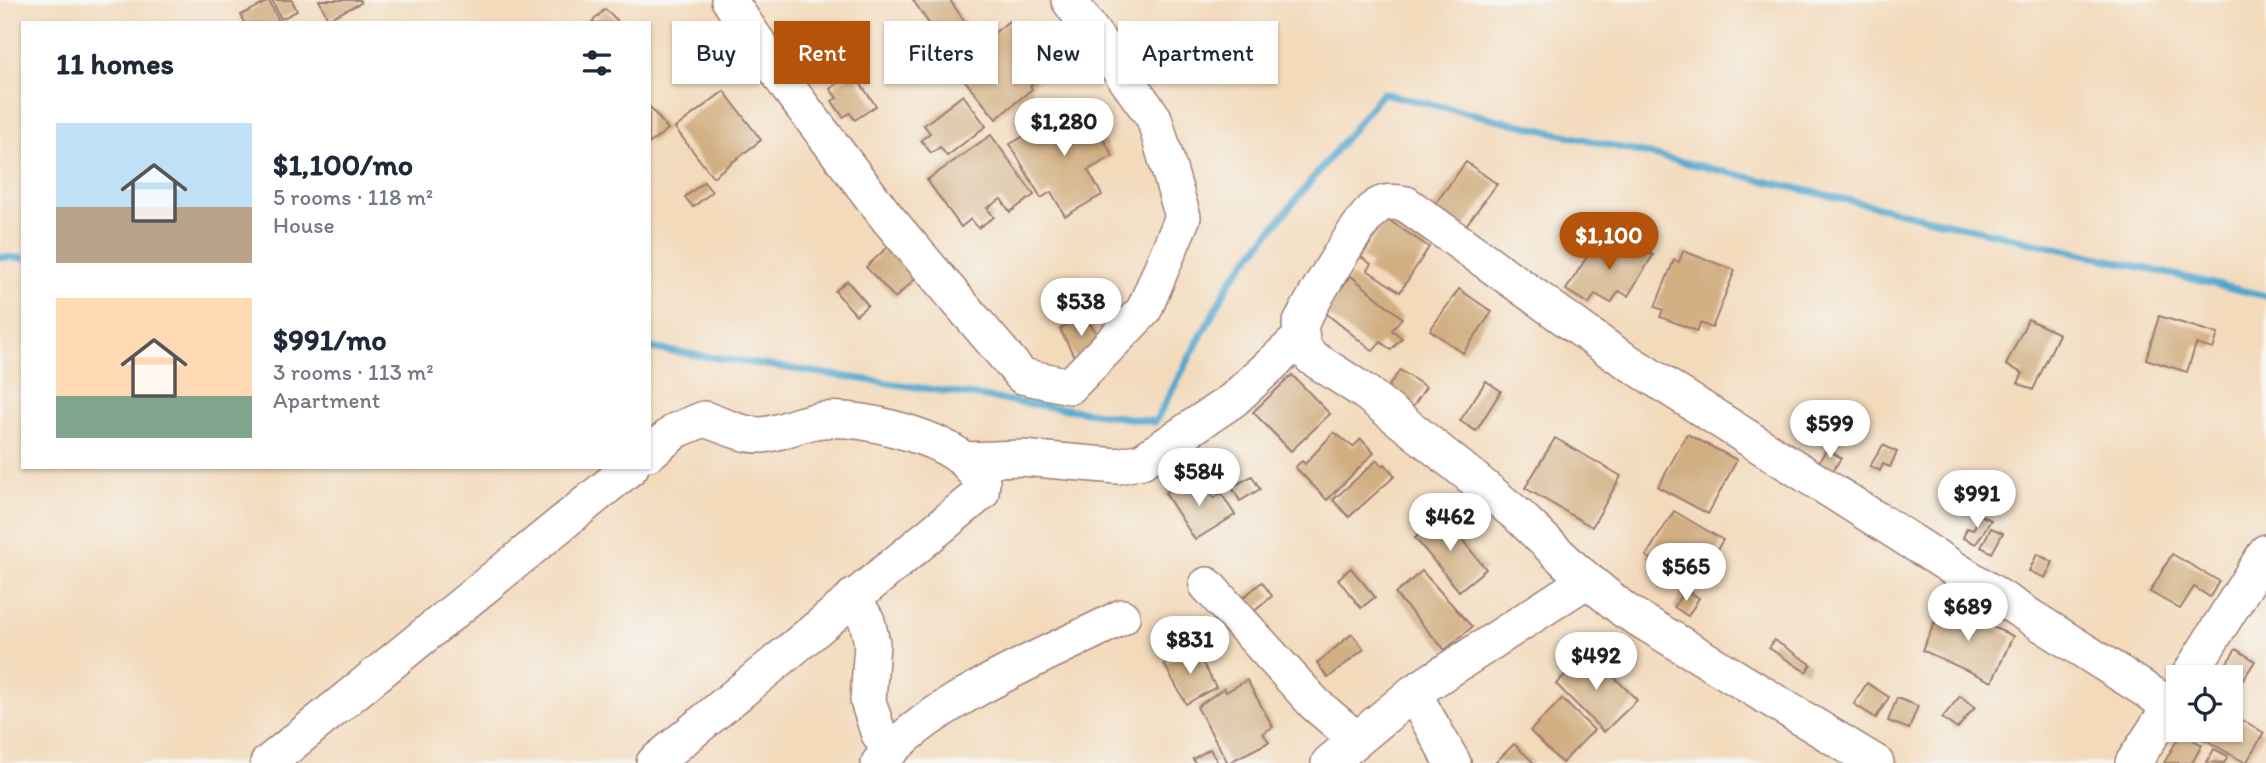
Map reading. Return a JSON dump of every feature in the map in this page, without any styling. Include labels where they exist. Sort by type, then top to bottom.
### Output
[{"type":"street","points":[[729,0],[789,89],[890,220],[1014,367],[1023,376],[1070,386],[1144,310],[1183,217],[1154,118],[1069,0]]},
{"type":"street","points":[[1876,763],[1634,616],[1587,580],[1473,478],[1365,393],[1311,358],[1301,337],[1300,325],[1362,223],[1376,207],[1391,201],[1406,204],[1611,351],[2166,684]]},
{"type":"street","points":[[964,460],[1022,458],[1071,465],[1118,466],[1142,461],[1233,400],[1301,337]]},
{"type":"street","points":[[651,451],[677,430],[704,419],[743,434],[763,435],[822,420],[864,422],[923,438],[964,460],[982,481],[981,494],[654,763]]},
{"type":"street","points":[[268,763],[629,469]]},
{"type":"street","points":[[2196,665],[2266,552]]},
{"type":"street","points":[[1329,763],[1413,693],[1587,580]]},
{"type":"street","points":[[1207,585],[1315,704],[1356,739]]},
{"type":"street","points":[[853,597],[867,621],[872,643],[869,701],[884,757],[924,722],[970,694],[1122,617]]},
{"type":"street","points":[[1413,693],[1453,763]]},
{"type":"street","points":[[2133,763],[2166,712]]},
{"type":"building","points":[[272,0],[292,0],[297,11],[281,19]]},
{"type":"building","points":[[319,0],[360,0],[361,3],[328,19]]},
{"type":"building","points":[[913,0],[950,0],[964,21],[927,21]]},
{"type":"building","points":[[269,1],[279,21],[243,21],[241,15]]},
{"type":"building","points":[[605,9],[617,20],[616,21],[593,21]]},
{"type":"building","points":[[1009,21],[1012,25],[1012,84],[1032,84],[1030,86],[1032,89],[996,119],[968,84],[998,84],[998,30]]},
{"type":"building","points":[[837,84],[861,84],[876,106],[855,120],[850,113],[843,117],[832,101],[837,98],[830,89]]},
{"type":"building","points":[[724,91],[761,140],[713,177],[675,128]]},
{"type":"building","points":[[963,95],[986,126],[947,156],[940,147],[931,153],[921,140],[930,133],[924,125]]},
{"type":"building","points":[[1082,103],[1113,156],[1088,170],[1102,195],[1065,216],[1051,192],[1041,198],[1010,144]]},
{"type":"building","points":[[651,108],[668,129],[651,142]]},
{"type":"building","points":[[991,135],[1034,195],[1010,212],[1001,199],[987,208],[994,217],[978,228],[971,219],[961,227],[927,180]]},
{"type":"building","points":[[1466,162],[1497,184],[1460,233],[1430,211]]},
{"type":"building","points":[[704,182],[712,192],[693,207],[685,197]]},
{"type":"building","points":[[1387,219],[1429,247],[1400,292],[1367,270],[1371,264],[1361,257]]},
{"type":"building","points":[[1600,236],[1629,253],[1635,244],[1653,255],[1628,296],[1619,291],[1611,303],[1595,294],[1589,304],[1566,290]]},
{"type":"building","points":[[889,246],[918,276],[895,298],[866,267]]},
{"type":"building","points":[[1683,251],[1735,270],[1712,328],[1700,323],[1697,331],[1660,317],[1663,310],[1655,307],[1674,260],[1679,262]]},
{"type":"building","points":[[1351,276],[1402,318],[1392,330],[1402,338],[1391,350],[1381,342],[1373,351],[1323,311]]},
{"type":"building","points":[[847,281],[868,305],[856,315],[835,291]]},
{"type":"building","points":[[1459,289],[1492,312],[1463,353],[1430,330]]},
{"type":"building","points":[[1083,314],[1104,344],[1077,362],[1060,329]]},
{"type":"building","points":[[2159,316],[2218,334],[2213,349],[2196,344],[2187,372],[2146,359]]},
{"type":"building","points":[[2028,319],[2059,334],[2033,390],[2018,383],[2023,373],[2006,365]]},
{"type":"building","points":[[1400,370],[1426,387],[1408,414],[1382,396]]},
{"type":"building","points":[[1292,375],[1330,414],[1291,451],[1253,412]]},
{"type":"building","points":[[1486,381],[1501,391],[1476,431],[1460,421]]},
{"type":"building","points":[[1334,432],[1353,447],[1361,439],[1374,453],[1327,500],[1295,467],[1302,461],[1305,464]]},
{"type":"building","points":[[1687,434],[1737,460],[1708,514],[1658,487]]},
{"type":"building","points":[[1555,438],[1621,476],[1592,527],[1525,488]]},
{"type":"building","points":[[1883,445],[1897,452],[1890,467],[1883,464],[1880,471],[1870,466]]},
{"type":"building","points":[[1827,449],[1841,458],[1832,472],[1818,463]]},
{"type":"building","points":[[1377,460],[1382,466],[1385,464],[1395,476],[1349,517],[1333,500]]},
{"type":"building","points":[[1252,476],[1260,489],[1240,501],[1232,487]]},
{"type":"building","points":[[1202,479],[1214,498],[1221,493],[1235,515],[1195,540],[1165,493],[1182,482],[1186,489]]},
{"type":"building","points":[[1674,511],[1723,540],[1694,586],[1646,556]]},
{"type":"building","points":[[1442,515],[1486,569],[1459,591],[1415,538]]},
{"type":"building","points":[[1980,515],[1991,520],[1976,544],[1963,538],[1967,528],[1973,530]]},
{"type":"building","points":[[1991,528],[2003,533],[1992,553],[1981,547]]},
{"type":"building","points":[[2037,554],[2053,562],[2045,578],[2029,571]]},
{"type":"building","points":[[2172,554],[2219,581],[2210,597],[2194,587],[2180,609],[2150,592]]},
{"type":"building","points":[[1351,568],[1375,597],[1361,608],[1338,579]]},
{"type":"building","points":[[1422,571],[1472,627],[1445,650],[1395,594]]},
{"type":"building","points":[[1262,582],[1272,596],[1249,616],[1238,602]]},
{"type":"building","points":[[1685,589],[1699,598],[1688,616],[1674,607]]},
{"type":"building","points":[[1943,605],[2013,636],[1992,682],[1922,650]]},
{"type":"building","points":[[1352,634],[1364,649],[1328,678],[1317,663]]},
{"type":"building","points":[[1774,640],[1811,664],[1806,672],[1769,648]]},
{"type":"building","points":[[1194,647],[1216,687],[1186,704],[1164,664]]},
{"type":"building","points":[[2236,649],[2255,661],[2243,680],[2243,665],[2225,665]]},
{"type":"building","points":[[1588,651],[1637,700],[1604,732],[1556,684]]},
{"type":"building","points":[[1247,680],[1273,727],[1263,733],[1269,742],[1228,763],[1197,707],[1224,688],[1226,692]]},
{"type":"building","points":[[1867,683],[1889,697],[1876,718],[1854,704]]},
{"type":"building","points":[[1960,696],[1975,707],[1957,729],[1942,718]]},
{"type":"building","points":[[1897,698],[1918,706],[1909,729],[1888,721]]},
{"type":"building","points":[[1562,699],[1594,730],[1562,763],[1530,731]]},
{"type":"building","points":[[2243,720],[2264,733],[2246,763],[2209,742],[2243,742]]},
{"type":"building","points":[[2176,742],[2197,742],[2202,745],[2192,763],[2164,763]]},
{"type":"building","points":[[1514,744],[1534,763],[1495,763]]},
{"type":"building","points":[[1210,749],[1218,763],[1195,763],[1193,759]]},
{"type":"building","points":[[2214,749],[2228,756],[2224,763],[2207,762]]},
{"type":"waterway","points":[[651,348],[1155,422],[1231,280],[1382,93],[2266,296]]},
{"type":"waterway","points":[[0,257],[21,258]]}]
